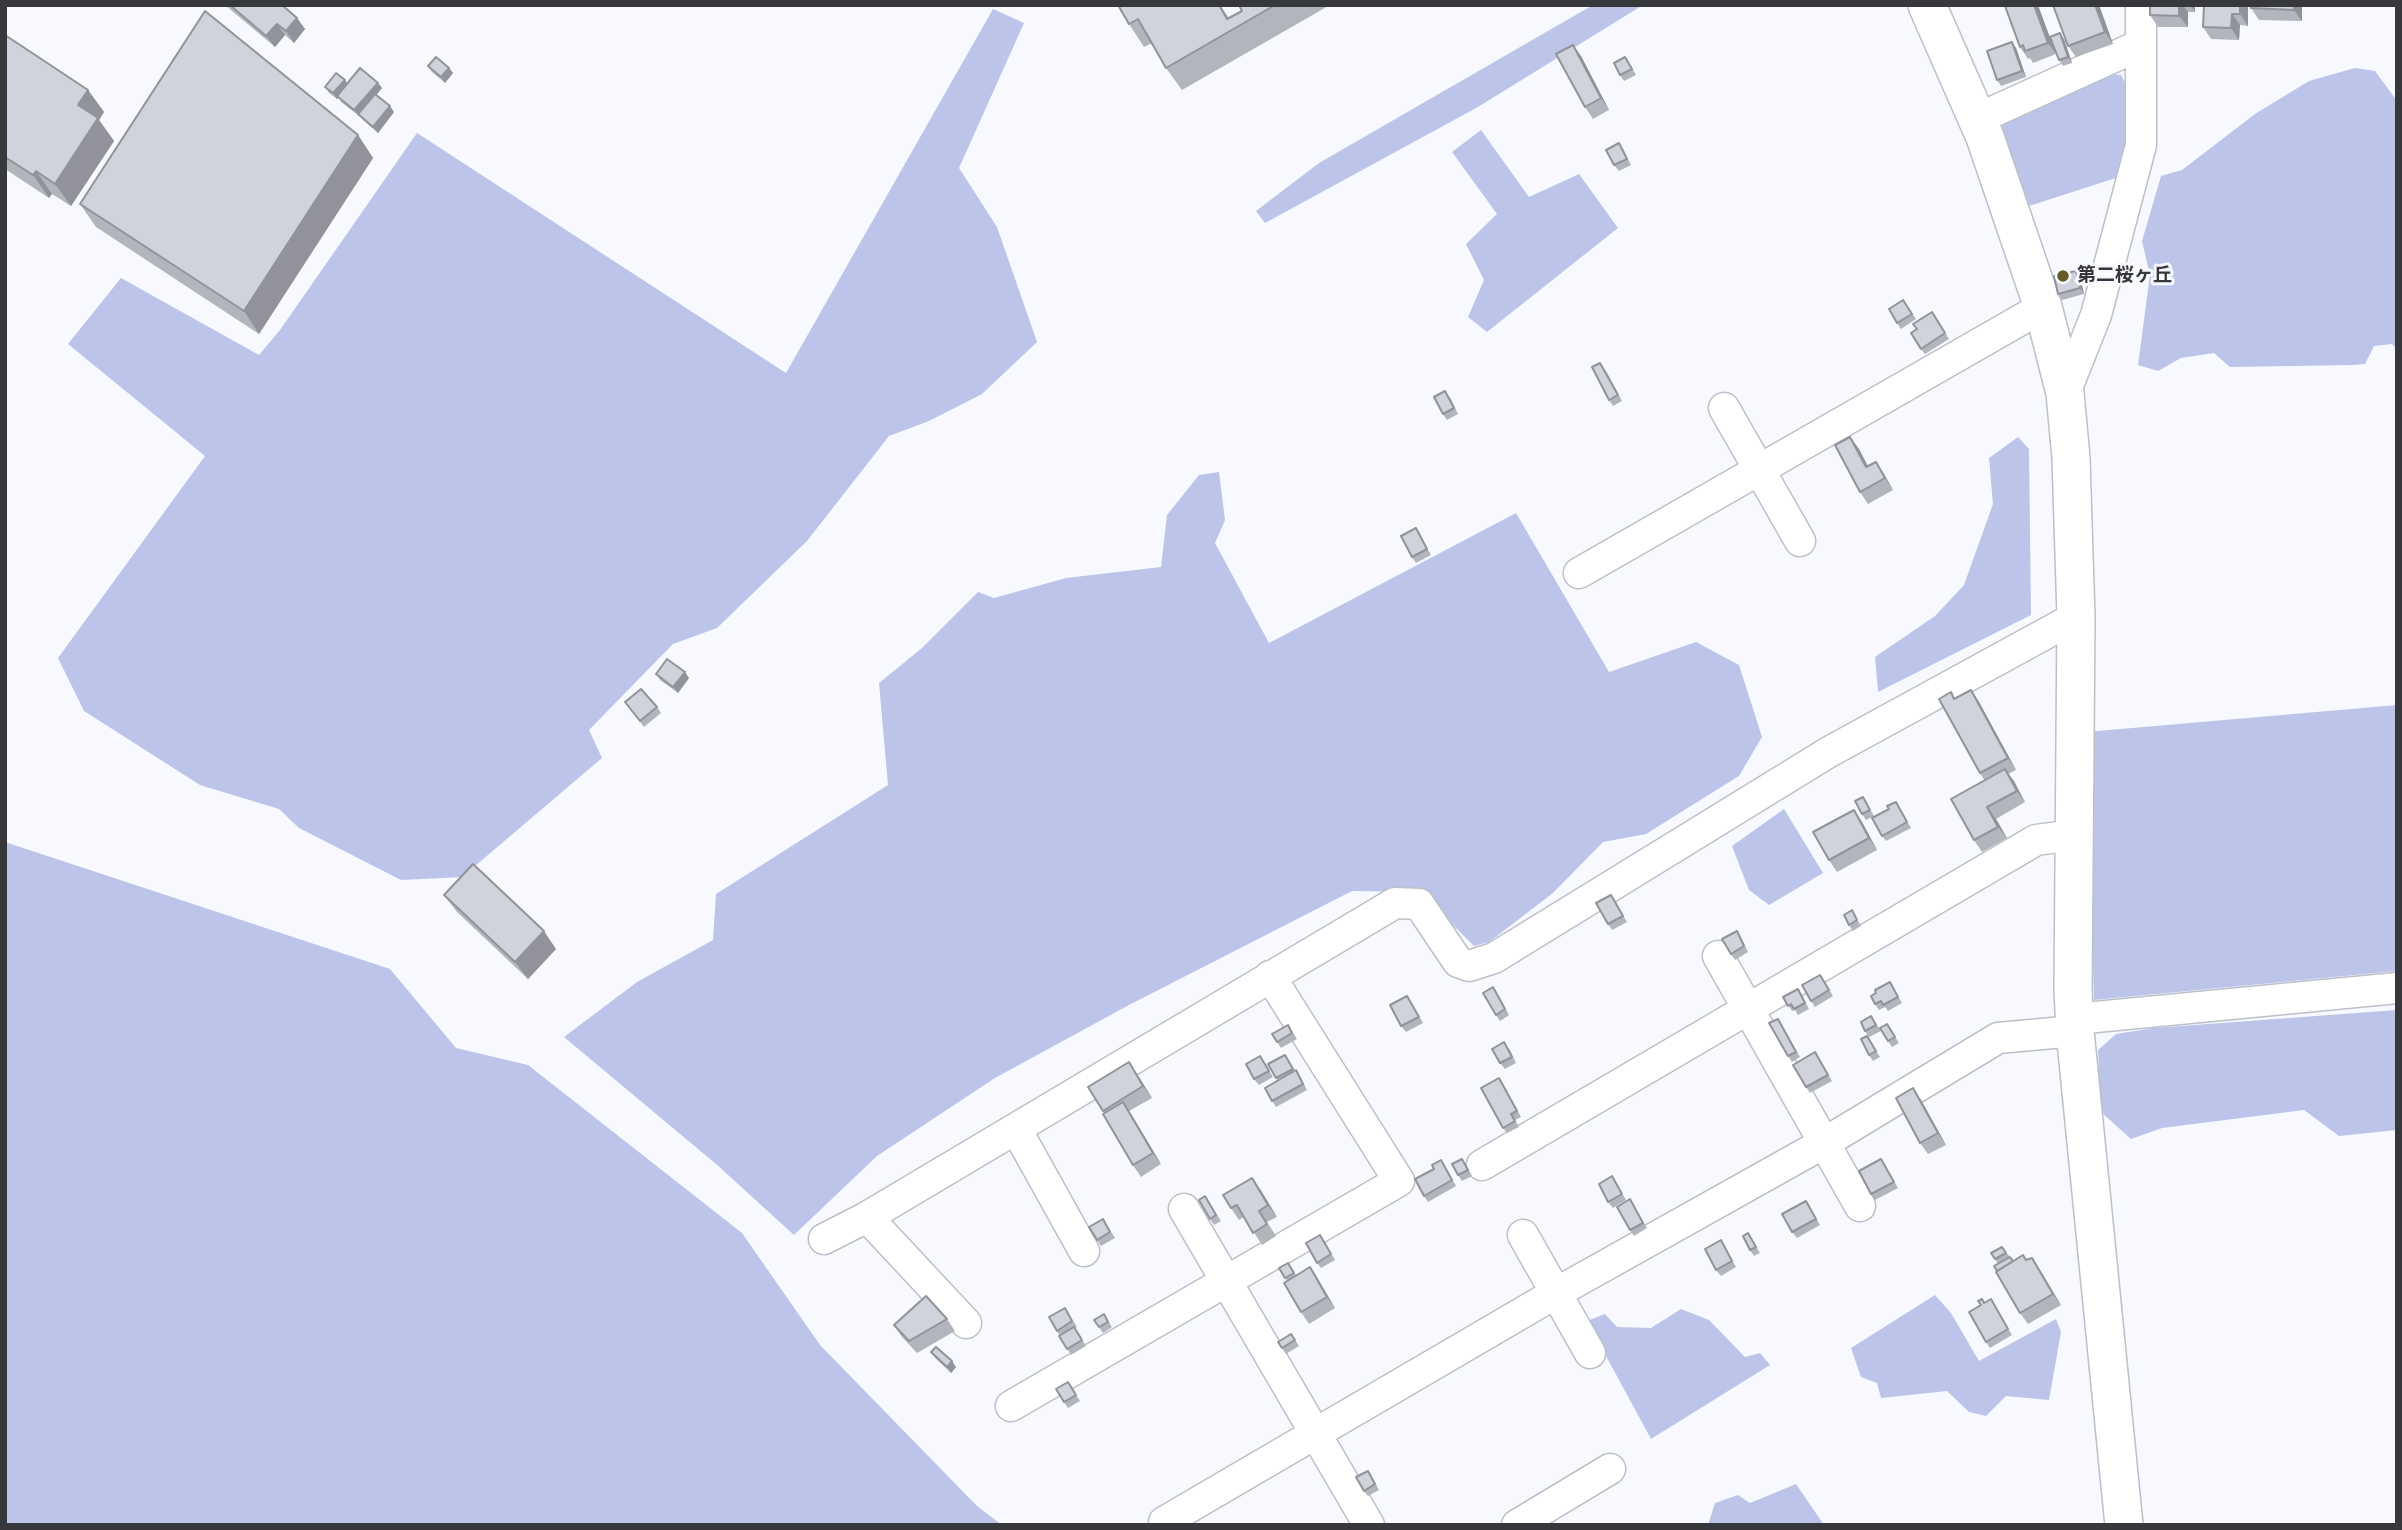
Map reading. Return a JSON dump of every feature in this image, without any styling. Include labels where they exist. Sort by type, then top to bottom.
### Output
[{"type":"street","points":[[1927,5],[1977,119],[2043,307],[2065,393],[2071,458],[2076,617],[2073,989],[2124,1525]]},
{"type":"street","points":[[2065,393],[2096,315],[2141,145],[2141,5]]},
{"type":"street","points":[[1977,119],[2140,45]]},
{"type":"street","points":[[1579,573],[2043,307]]},
{"type":"street","points":[[1724,408],[1800,541]]},
{"type":"street","points":[[824,1238],[867,1217],[1395,903],[1419,904],[1458,962],[1469,966],[1494,958],[1829,752],[2076,617]]},
{"type":"street","points":[[1482,1165],[2036,840],[2075,835]]},
{"type":"street","points":[[1718,956],[1860,1206]]},
{"type":"street","points":[[1011,1406],[1227,1283],[1398,1181],[1270,976]]},
{"type":"street","points":[[1164,1522],[1556,1293],[1824,1143],[1998,1038],[2075,1025],[2397,988]]},
{"type":"street","points":[[1016,1129],[1084,1251]]},
{"type":"street","points":[[1184,1209],[1368,1525]]},
{"type":"street","points":[[867,1217],[966,1323]]},
{"type":"street","points":[[1524,1236],[1590,1353]]},
{"type":"street","points":[[1517,1525],[1610,1469]]},
{"type":"shaded area","points":[[1593,5],[1643,5],[1478,107],[1265,223],[1256,211],[1319,163]]},
{"type":"shaded area","points":[[993,9],[1024,23],[959,168],[997,227],[1037,342],[982,394],[929,421],[889,436],[807,541],[717,628],[673,644],[589,730],[602,758],[462,877],[401,880],[299,828],[279,809],[200,785],[84,711],[58,658],[205,456],[68,344],[121,278],[259,355],[280,330],[417,133],[786,373]]},
{"type":"shaded area","points":[[2355,68],[2375,71],[2397,101],[2397,350],[2392,344],[2374,346],[2365,364],[2353,365],[2230,367],[2214,353],[2181,358],[2158,371],[2138,365],[2150,275],[2142,241],[2161,176],[2182,170],[2255,114],[2309,81]]},
{"type":"shaded area","points":[[2113,74],[2121,75],[2128,97],[2129,124],[2122,176],[2026,207],[1999,134],[2007,115]]},
{"type":"shaded area","points":[[1481,130],[1529,197],[1579,174],[1618,228],[1487,332],[1468,317],[1484,280],[1466,244],[1497,214],[1452,152]]},
{"type":"shaded area","points":[[2018,437],[2029,449],[2031,615],[1878,692],[1875,657],[1935,616],[1964,585],[1993,504],[1989,458]]},
{"type":"shaded area","points":[[1219,472],[1225,520],[1215,543],[1269,643],[1516,513],[1609,672],[1696,642],[1739,665],[1762,737],[1739,776],[1646,834],[1603,842],[1553,893],[1489,942],[1474,946],[1420,892],[1352,891],[1129,1005],[995,1078],[877,1156],[794,1235],[716,1164],[564,1037],[637,982],[713,940],[716,894],[888,785],[879,683],[922,648],[978,592],[994,598],[1066,578],[1161,567],[1167,515],[1199,475]]},
{"type":"shaded area","points":[[2397,705],[2397,971],[2094,1000],[2086,732]]},
{"type":"shaded area","points":[[1784,809],[1823,873],[1769,905],[1749,890],[1732,846]]},
{"type":"shaded area","points":[[5,842],[390,969],[456,1048],[528,1065],[742,1233],[820,1345],[977,1506],[1002,1525],[5,1525]]},
{"type":"shaded area","points":[[2397,1010],[2397,1130],[2339,1136],[2304,1110],[2162,1128],[2131,1139],[2101,1112],[2098,1050],[2116,1034],[2154,1028]]},
{"type":"shaded area","points":[[1935,1295],[1951,1313],[1979,1361],[2056,1319],[2061,1332],[2049,1400],[2006,1396],[1986,1416],[1969,1412],[1947,1391],[1881,1398],[1877,1383],[1861,1377],[1851,1348]]},
{"type":"shaded area","points":[[1681,1309],[1709,1320],[1745,1357],[1760,1353],[1770,1365],[1651,1439],[1587,1321],[1605,1314],[1617,1327],[1651,1328]]},
{"type":"shaded area","points":[[1796,1484],[1824,1525],[1708,1525],[1715,1503],[1738,1495],[1750,1503]]},
{"type":"building","points":[[230,5],[282,5],[297,18],[286,31],[277,24],[266,36]]},
{"type":"building","points":[[1118,5],[1219,5],[1227,19],[1242,11],[1239,5],[1275,5],[1166,68],[1138,19],[1129,24]]},
{"type":"building","points":[[2034,5],[2048,43],[2025,51],[2023,45],[2020,47],[2005,6]]},
{"type":"building","points":[[2053,5],[2095,5],[2105,32],[2068,46]]},
{"type":"building","points":[[2150,5],[2179,5],[2179,16],[2150,15]]},
{"type":"building","points":[[2204,5],[2240,5],[2240,14],[2232,14],[2231,28],[2203,27]]},
{"type":"building","points":[[2251,5],[2294,5],[2294,10],[2251,8]]},
{"type":"building","points":[[205,11],[358,135],[244,311],[80,204]]},
{"type":"building","points":[[2060,33],[2068,57],[2059,60],[2050,37]]},
{"type":"building","points":[[5,35],[88,90],[78,105],[98,118],[55,184],[36,171],[33,175],[5,157]]},
{"type":"building","points":[[2012,42],[2022,71],[1997,80],[1987,51]]},
{"type":"building","points":[[1573,45],[1601,98],[1585,107],[1556,54]]},
{"type":"building","points":[[436,57],[449,68],[441,77],[428,66]]},
{"type":"building","points":[[1625,57],[1632,69],[1620,75],[1614,63]]},
{"type":"building","points":[[360,68],[378,83],[354,110],[337,96]]},
{"type":"building","points":[[336,73],[345,80],[333,93],[325,87]]},
{"type":"building","points":[[375,94],[390,106],[373,127],[358,114]]},
{"type":"building","points":[[1619,143],[1627,159],[1614,165],[1606,150]]},
{"type":"building","points":[[2076,271],[2080,288],[2058,294],[2054,276]]},
{"type":"building","points":[[1903,300],[1912,314],[1897,323],[1889,309]]},
{"type":"building","points":[[1932,312],[1945,333],[1921,349],[1911,333],[1917,329],[1913,324]]},
{"type":"building","points":[[1600,363],[1618,395],[1609,400],[1592,367]]},
{"type":"building","points":[[1445,391],[1454,408],[1443,414],[1434,397]]},
{"type":"building","points":[[1850,437],[1866,467],[1876,462],[1885,478],[1860,492],[1835,445]]},
{"type":"building","points":[[1416,528],[1427,549],[1412,557],[1401,536]]},
{"type":"building","points":[[667,659],[685,672],[673,687],[656,674]]},
{"type":"building","points":[[641,689],[657,707],[640,721],[625,702]]},
{"type":"building","points":[[1971,690],[2008,758],[1980,773],[1939,699],[1951,692],[1954,699]]},
{"type":"building","points":[[2005,769],[2017,791],[1987,807],[1998,827],[1974,840],[1951,799]]},
{"type":"building","points":[[1863,797],[1870,810],[1862,814],[1855,801]]},
{"type":"building","points":[[1896,802],[1907,822],[1882,836],[1872,818]]},
{"type":"building","points":[[1854,810],[1869,838],[1829,860],[1813,832]]},
{"type":"building","points":[[473,864],[544,931],[515,962],[444,895]]},
{"type":"building","points":[[1611,895],[1623,916],[1608,924],[1596,903]]},
{"type":"building","points":[[1852,910],[1857,920],[1849,925],[1844,915]]},
{"type":"building","points":[[1737,931],[1744,946],[1731,954],[1722,939]]},
{"type":"building","points":[[1820,975],[1829,990],[1811,1001],[1802,985]]},
{"type":"building","points":[[1890,982],[1898,997],[1883,1005],[1881,1001],[1875,1004],[1871,996],[1876,993],[1875,990]]},
{"type":"building","points":[[1493,987],[1505,1009],[1496,1015],[1483,993]]},
{"type":"building","points":[[1798,989],[1805,1003],[1794,1009],[1791,1004],[1788,1006],[1783,997]]},
{"type":"building","points":[[1407,996],[1419,1017],[1401,1026],[1390,1005]]},
{"type":"building","points":[[1871,1016],[1876,1025],[1865,1031],[1861,1022]]},
{"type":"building","points":[[1778,1019],[1796,1052],[1788,1056],[1769,1023]]},
{"type":"building","points":[[1887,1024],[1895,1037],[1888,1041],[1880,1028]]},
{"type":"building","points":[[1288,1025],[1292,1033],[1277,1042],[1272,1034]]},
{"type":"building","points":[[1867,1036],[1876,1051],[1869,1055],[1861,1039]]},
{"type":"building","points":[[1504,1042],[1512,1057],[1500,1063],[1492,1049]]},
{"type":"building","points":[[1815,1052],[1828,1075],[1806,1087],[1793,1065]]},
{"type":"building","points":[[1285,1055],[1293,1069],[1276,1078],[1268,1064]]},
{"type":"building","points":[[1260,1056],[1269,1071],[1254,1079],[1246,1064]]},
{"type":"building","points":[[1129,1062],[1143,1086],[1103,1111],[1088,1087]]},
{"type":"building","points":[[1296,1070],[1303,1084],[1272,1101],[1265,1088]]},
{"type":"building","points":[[1499,1078],[1517,1111],[1511,1114],[1515,1121],[1503,1128],[1481,1088]]},
{"type":"building","points":[[1913,1088],[1938,1133],[1920,1143],[1896,1098]]},
{"type":"building","points":[[1123,1102],[1153,1153],[1133,1165],[1103,1114]]},
{"type":"building","points":[[1462,1159],[1468,1170],[1458,1175],[1452,1164]]},
{"type":"building","points":[[1881,1159],[1894,1182],[1871,1194],[1859,1171]]},
{"type":"building","points":[[1441,1160],[1452,1180],[1424,1196],[1415,1179],[1434,1169],[1432,1165]]},
{"type":"building","points":[[1612,1176],[1622,1194],[1608,1202],[1599,1184]]},
{"type":"building","points":[[1252,1178],[1268,1205],[1259,1211],[1267,1224],[1253,1233],[1237,1205],[1231,1208],[1223,1195]]},
{"type":"building","points":[[1205,1196],[1216,1215],[1210,1219],[1199,1200]]},
{"type":"building","points":[[1630,1199],[1643,1223],[1630,1230],[1617,1207]]},
{"type":"building","points":[[1806,1201],[1816,1219],[1792,1232],[1782,1214]]},
{"type":"building","points":[[1103,1219],[1110,1232],[1097,1240],[1089,1227]]},
{"type":"building","points":[[1748,1233],[1756,1247],[1750,1250],[1743,1236]]},
{"type":"building","points":[[1320,1235],[1331,1254],[1317,1263],[1306,1243]]},
{"type":"building","points":[[1721,1240],[1732,1261],[1716,1270],[1705,1249]]},
{"type":"building","points":[[2002,1247],[2006,1253],[1995,1259],[1991,1253]]},
{"type":"building","points":[[2023,1255],[2026,1260],[2032,1258],[2053,1294],[2020,1313],[1996,1272]]},
{"type":"building","points":[[2010,1257],[2013,1261],[1997,1271],[1994,1266]]},
{"type":"building","points":[[1288,1263],[1294,1273],[1285,1278],[1279,1268]]},
{"type":"building","points":[[1310,1267],[1327,1297],[1301,1312],[1284,1283]]},
{"type":"building","points":[[926,1296],[947,1319],[909,1341],[894,1325]]},
{"type":"building","points":[[1982,1299],[1984,1303],[1991,1299],[2008,1329],[1986,1342],[1969,1312],[1981,1305],[1978,1301]]},
{"type":"building","points":[[1065,1308],[1072,1321],[1057,1331],[1049,1317]]},
{"type":"building","points":[[1104,1314],[1108,1322],[1099,1327],[1094,1320]]},
{"type":"building","points":[[1074,1327],[1082,1340],[1067,1349],[1059,1336]]},
{"type":"building","points":[[1291,1334],[1295,1340],[1282,1348],[1278,1342]]},
{"type":"building","points":[[936,1347],[952,1361],[947,1367],[931,1352]]},
{"type":"building","points":[[1068,1382],[1076,1395],[1064,1402],[1056,1389]]},
{"type":"building","points":[[1368,1471],[1375,1484],[1364,1491],[1356,1477]]},
{"type":"place","name":"第二桜ヶ丘","points":[[2063,276]]}]
